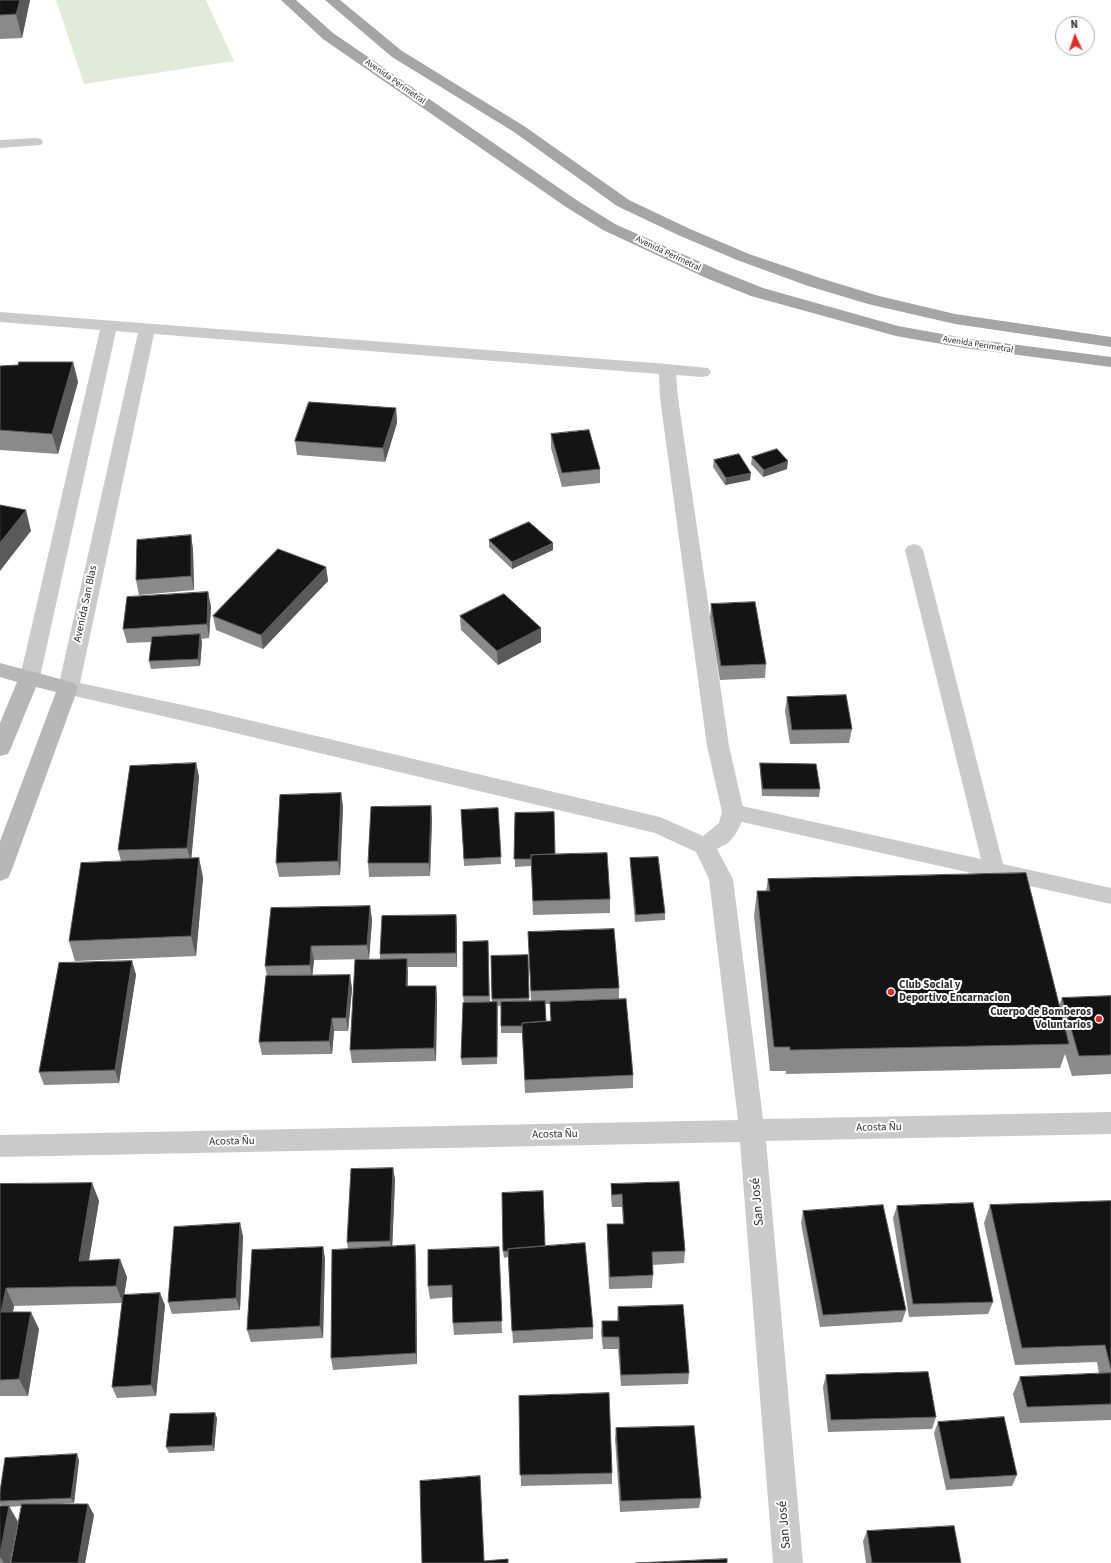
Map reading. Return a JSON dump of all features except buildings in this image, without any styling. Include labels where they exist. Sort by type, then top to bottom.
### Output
[{"type":"main road","name":"Avenida Perimetral","points":[[288,0],[328,36],[572,204],[609,227],[712,274],[757,292],[896,331],[964,343],[1111,362]]},
{"type":"main road","points":[[332,0],[397,54],[518,129],[623,202],[684,232],[743,257],[814,282],[874,300],[955,319],[1111,342]]},
{"type":"street","points":[[0,317],[702,372]]},
{"type":"street","points":[[0,748],[30,677],[109,326]]},
{"type":"street","name":"Avenida San Blas","points":[[0,872],[68,688],[147,329]]},
{"type":"street","points":[[0,670],[68,688],[221,722],[660,826],[704,846],[718,839],[728,829],[732,821],[733,812],[718,746],[669,398],[667,369]]},
{"type":"street","name":"San José","points":[[704,846],[721,879],[752,1131],[788,1563]]},
{"type":"street","name":"Acosta Ñu","points":[[0,1146],[1111,1123]]},
{"type":"lane","points":[[0,144],[36,142]]},
{"type":"lane","points":[[914,550],[994,869]]},
{"type":"lane","points":[[733,812],[1111,896]]},
{"type":"green space","points":[[56,0],[206,0],[234,61],[84,84]]},
{"type":"place","name":"Club Social y Deportivo Encarnacion","points":[[891,992]]},
{"type":"place","name":"Cuerpo de Bomberos Voluntarios","points":[[1099,1019]]}]
